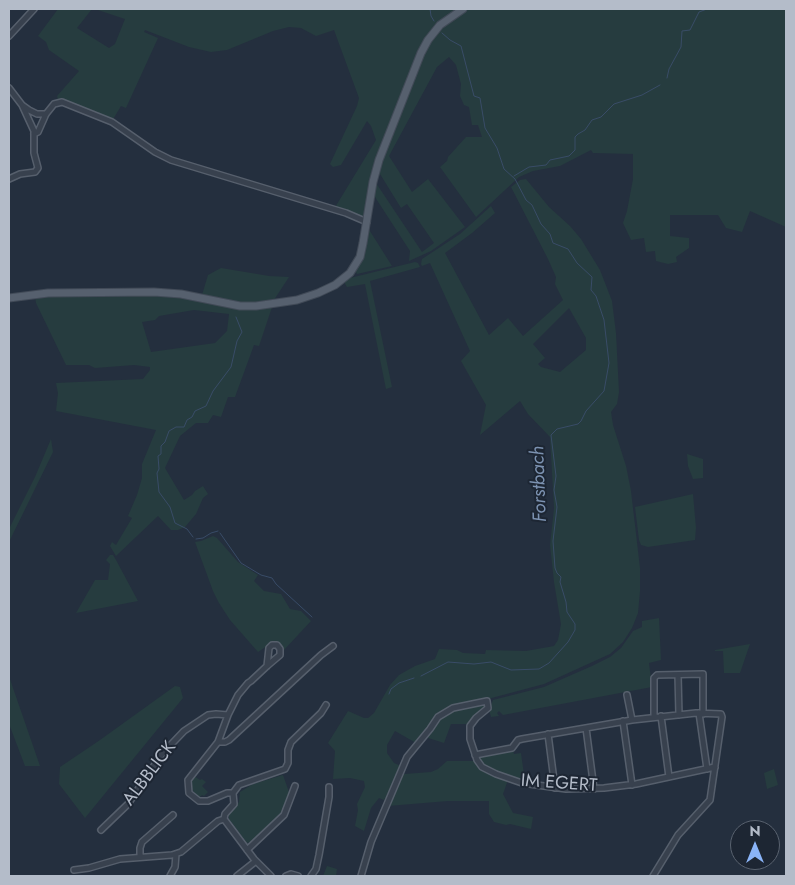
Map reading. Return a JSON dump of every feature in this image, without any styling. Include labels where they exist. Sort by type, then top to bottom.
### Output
[{"type":"main road","points":[[9,298],[40,294],[142,292],[187,295],[245,306],[261,306],[284,303],[324,291],[340,282],[347,276],[360,257],[373,182],[381,153],[421,53],[428,40],[440,25],[463,9]]},
{"type":"street","points":[[9,36],[34,9]]},
{"type":"street","points":[[9,88],[22,104],[34,113],[46,114]]},
{"type":"street","points":[[34,134],[38,132],[46,114],[54,104],[62,102],[112,122],[155,152],[171,160],[346,213],[367,222]]},
{"type":"street","points":[[9,179],[18,174],[37,170],[38,164],[34,153],[34,134],[22,104]]},
{"type":"street","points":[[218,742],[229,740],[333,646]]},
{"type":"street","points":[[233,793],[228,792],[210,800],[201,801],[193,798],[188,790],[188,782],[191,775],[218,742],[240,692],[267,666]]},
{"type":"street","points":[[654,717],[655,677],[657,675],[702,674],[701,714],[707,769]]},
{"type":"street","points":[[678,675],[679,715]]},
{"type":"street","points":[[627,694],[632,720]]},
{"type":"street","points":[[361,876],[371,842],[410,753],[441,714],[453,708],[487,701],[488,708],[470,726],[470,739],[475,755],[512,748],[519,740],[623,721],[661,716],[719,714],[722,717],[716,768],[708,802],[681,832],[652,876]]},
{"type":"street","points":[[224,819],[225,814],[234,803],[233,793],[235,788],[258,778],[280,772],[287,766],[288,748],[291,742],[321,713],[326,705]]},
{"type":"street","name":"ALBBLICK","points":[[101,830],[128,804],[162,754],[181,734],[206,716],[216,714],[228,716]]},
{"type":"street","points":[[661,716],[669,777]]},
{"type":"street","points":[[623,721],[632,784]]},
{"type":"street","points":[[586,728],[594,789]]},
{"type":"street","points":[[548,734],[555,788]]},
{"type":"street","name":"IM EGERT","points":[[475,755],[482,767],[502,777],[529,785],[555,788],[594,789],[632,784],[716,768]]},
{"type":"street","points":[[247,850],[285,813],[295,786]]},
{"type":"street","points":[[311,876],[316,870],[320,851],[329,787]]},
{"type":"street","points":[[140,857],[142,842],[173,815]]},
{"type":"street","points":[[224,819],[256,861],[271,876]]},
{"type":"street","points":[[74,870],[120,859],[176,854],[186,849],[219,820],[224,819]]},
{"type":"street","points":[[170,876],[175,866],[176,854]]},
{"type":"street","points":[[237,876],[256,861]]},
{"type":"street","points":[[286,876],[290,874],[298,876]]},
{"type":"green space","points":[[58,9],[92,9],[77,28],[109,48],[115,44],[125,19],[95,9],[459,9],[438,24],[389,125],[364,218],[334,209],[376,140],[367,121],[341,165],[333,167],[330,164],[359,98],[334,30],[316,36],[301,28],[289,27],[273,31],[227,50],[211,52],[189,47],[145,30],[144,32],[158,38],[126,108],[121,106],[112,121],[58,100],[57,96],[79,71],[49,50],[46,42],[38,36]]},
{"type":"green space","points":[[468,9],[786,9],[786,227],[750,211],[742,232],[726,228],[718,215],[670,215],[670,236],[689,238],[689,248],[676,257],[677,262],[668,264],[656,261],[655,251],[646,252],[644,238],[631,240],[623,223],[633,179],[633,154],[593,153],[591,150],[560,166],[533,171],[519,177],[476,217],[440,167],[466,137],[482,137],[478,125],[472,125],[469,107],[464,105],[460,96],[461,84],[456,65],[449,57],[437,67],[389,156],[412,192],[428,179],[465,227],[431,251],[409,261],[410,251],[373,194],[378,169],[426,48],[437,32]],"holes":[[[380,174],[401,208],[407,204],[434,243],[422,252],[376,183]]]},
{"type":"green space","points":[[526,179],[549,207],[581,239],[600,270],[612,301],[616,333],[619,392],[617,404],[611,412],[631,491],[640,568],[638,613],[632,628],[623,642],[610,654],[544,684],[484,700],[487,706],[469,725],[451,724],[444,743],[425,737],[416,743],[395,731],[387,745],[387,753],[394,763],[401,766],[399,771],[405,774],[431,772],[447,761],[476,761],[508,780],[503,794],[513,813],[533,817],[531,829],[494,822],[489,814],[489,801],[448,801],[388,806],[390,799],[385,798],[384,800],[379,798],[371,808],[364,831],[355,826],[358,810],[357,804],[365,787],[364,781],[350,778],[333,779],[335,751],[328,743],[348,711],[368,718],[374,713],[390,685],[399,675],[415,666],[435,659],[439,649],[485,654],[486,650],[526,651],[554,646],[558,640],[561,624],[550,545],[554,508],[550,437],[528,414],[520,401],[480,435],[486,405],[461,361],[470,351],[430,263],[422,266],[421,264],[422,259],[460,234],[491,206],[495,213],[445,253],[489,335],[508,318],[523,336],[563,300],[555,284],[556,277],[548,259],[511,187],[520,180]],"holes":[[[569,308],[586,338],[586,350],[560,372],[541,367],[538,364],[545,358],[533,344]]]},
{"type":"green space","points":[[368,228],[392,266],[357,274],[355,270]]},
{"type":"green space","points":[[415,262],[420,267],[370,281],[392,387],[386,389],[365,284],[347,287],[344,282],[350,278]]},
{"type":"green space","points":[[221,268],[269,276],[289,277],[272,303],[241,303],[202,295],[208,275]]},
{"type":"green space","points":[[174,295],[256,309],[272,307],[259,346],[254,345],[235,397],[228,397],[221,417],[213,415],[208,423],[196,423],[180,436],[165,468],[184,500],[203,486],[208,494],[203,498],[196,514],[185,527],[171,530],[158,516],[116,556],[110,546],[112,542],[116,545],[132,518],[128,516],[142,478],[142,464],[156,430],[56,411],[58,393],[56,383],[143,379],[150,370],[150,367],[134,365],[95,368],[89,365],[66,365],[36,303],[35,296]],"holes":[[[194,310],[229,314],[227,331],[215,343],[151,352],[142,322],[155,320],[159,316]]]},
{"type":"green space","points":[[51,439],[53,452],[9,542],[9,529],[35,477]]},
{"type":"green space","points":[[687,454],[703,459],[703,478],[693,479],[688,466]]},
{"type":"green space","points":[[693,494],[696,528],[695,540],[648,547],[641,545],[635,507]]},
{"type":"green space","points":[[213,536],[238,562],[258,575],[254,581],[264,591],[281,594],[290,609],[301,611],[311,621],[284,650],[280,644],[273,642],[258,652],[230,620],[219,603],[195,542]]},
{"type":"green space","points":[[110,555],[113,555],[138,601],[76,613],[95,580],[108,580],[110,564],[106,560]]},
{"type":"green space","points":[[659,618],[661,660],[649,663],[652,687],[503,715],[499,711],[497,713],[499,716],[491,717],[489,710],[493,700],[544,687],[592,666],[610,657],[621,648],[633,631],[642,627],[642,621]]},
{"type":"green space","points":[[750,644],[740,673],[724,673],[723,651],[715,650]]},
{"type":"green space","points":[[9,676],[40,766],[25,766],[9,724]]},
{"type":"green space","points":[[175,686],[180,687],[183,698],[85,818],[59,784],[60,767]]},
{"type":"green space","points":[[513,750],[514,754],[521,753],[525,782],[485,767],[479,759],[482,755]]},
{"type":"green space","points":[[774,769],[778,785],[767,789],[764,773]]},
{"type":"green space","points":[[283,775],[289,792],[282,812],[252,841],[247,843],[229,819],[229,815],[239,802],[240,792],[253,784]]},
{"type":"green space","points":[[194,776],[206,782],[202,786],[208,792],[204,796],[196,795],[192,789],[191,782]]},
{"type":"green space","points":[[327,866],[337,869],[336,876],[323,876]]},
{"type":"waterway","name":"Forstbach","points":[[430,9],[434,21]]},
{"type":"waterway","points":[[667,78],[669,69],[681,47],[682,31],[690,30],[699,12],[707,9]]},
{"type":"waterway","name":"Forstbach","points":[[421,676],[448,662],[474,664],[491,662],[511,670],[539,669],[549,663],[568,642],[575,630],[575,624],[567,612],[560,582],[561,577],[555,568],[553,541],[557,507],[554,490],[556,476],[551,435],[557,429],[578,424],[581,421],[586,411],[604,391],[609,363],[604,320],[596,296],[591,290],[592,277],[577,263],[568,249],[553,243],[550,234],[541,224],[532,205],[526,200],[515,179],[504,169],[497,148],[485,128],[480,98],[474,96],[461,46],[442,33]]},
{"type":"waterway","points":[[514,176],[529,167],[546,165],[550,160],[569,156],[575,150],[575,137],[585,130],[592,120],[601,117],[614,104],[642,95],[660,85]]},
{"type":"waterway","points":[[193,537],[187,529],[175,523],[170,507],[159,492],[158,456],[161,454],[161,446],[165,442],[169,431],[176,427],[184,427],[195,411],[206,406],[213,391],[231,367],[237,341],[242,332],[236,317]]},
{"type":"waterway","points":[[196,539],[218,531]]},
{"type":"waterway","points":[[220,533],[241,563],[261,575],[272,578],[276,584],[312,617]]},
{"type":"waterway","name":"Forstbach","points":[[389,694],[391,689],[399,683],[414,678]]}]
